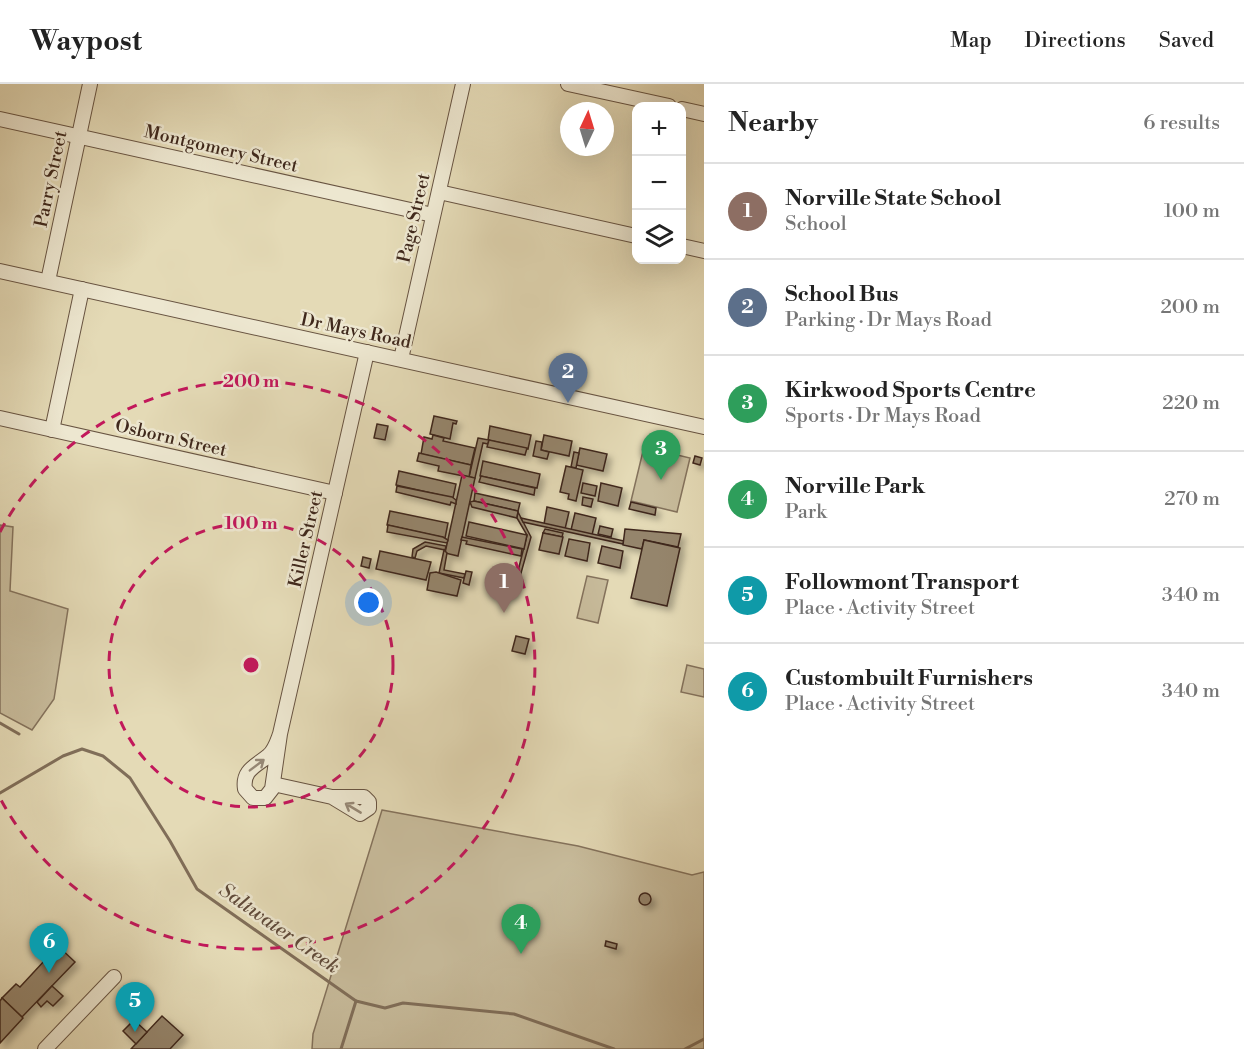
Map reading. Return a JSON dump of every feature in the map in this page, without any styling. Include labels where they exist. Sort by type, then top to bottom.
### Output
[{"type":"street","name":"Parry Street","points":[[48,281],[90,84]]},
{"type":"street","name":"Page Street","points":[[401,359],[463,84]]},
{"type":"street","points":[[568,84],[651,102]]},
{"type":"street","points":[[686,110],[704,114]]},
{"type":"street","name":"Montgomery Street","points":[[0,119],[433,215]]},
{"type":"street","points":[[439,192],[632,235]]},
{"type":"street","points":[[686,247],[704,251]]},
{"type":"street","name":"Dr Mays Road","points":[[0,271],[704,427]]},
{"type":"street","points":[[52,430],[82,289]]},
{"type":"street","name":"Killer Street","points":[[279,734],[367,352]]},
{"type":"street","name":"Osborn Street","points":[[0,418],[334,494]]},
{"type":"street","points":[[279,734],[273,784],[269,795],[261,799],[249,796],[245,784],[249,770],[270,754],[279,734]]},
{"type":"street","points":[[273,784],[332,797]]},
{"type":"street","points":[[45,1049],[114,977]]},
{"type":"shaded area","points":[[644,447],[690,458],[677,512],[631,501]]},
{"type":"shaded area","points":[[0,525],[13,527],[10,591],[68,609],[54,699],[32,730],[0,713]]},
{"type":"shaded area","points":[[587,576],[608,580],[598,623],[577,618]]},
{"type":"shaded area","points":[[687,665],[704,669],[704,697],[681,692]]},
{"type":"shaded area","points":[[382,810],[578,846],[692,875],[704,872],[704,1049],[312,1049],[313,1034]]},
{"type":"building","points":[[434,416],[457,421],[456,424],[453,423],[450,439],[430,434]]},
{"type":"building","points":[[377,424],[388,426],[385,440],[374,438]]},
{"type":"building","points":[[490,426],[531,435],[528,449],[488,440]]},
{"type":"building","points":[[433,435],[444,438],[443,441],[475,448],[471,465],[421,454],[424,437],[432,439]]},
{"type":"building","points":[[544,435],[572,441],[569,456],[541,450]]},
{"type":"building","points":[[478,438],[489,440],[488,444],[483,443],[475,478],[469,477]]},
{"type":"building","points":[[489,440],[527,448],[525,455],[487,447]]},
{"type":"building","points":[[536,441],[542,442],[541,450],[549,452],[547,459],[533,456]]},
{"type":"building","points":[[580,448],[607,454],[603,471],[576,465]]},
{"type":"building","points":[[574,452],[579,453],[576,468],[571,467]]},
{"type":"building","points":[[419,453],[471,465],[469,477],[438,471],[439,466],[417,461]]},
{"type":"building","points":[[695,456],[702,458],[700,465],[693,463]]},
{"type":"building","points":[[483,461],[540,474],[537,488],[480,476]]},
{"type":"building","points":[[566,466],[583,470],[576,501],[568,499],[569,494],[560,492]]},
{"type":"building","points":[[399,471],[456,484],[453,498],[396,485]]},
{"type":"building","points":[[462,475],[475,478],[458,556],[445,553]]},
{"type":"building","points":[[481,476],[535,488],[534,495],[479,482]]},
{"type":"building","points":[[583,483],[597,486],[595,496],[581,493]]},
{"type":"building","points":[[601,483],[622,488],[618,506],[598,501]]},
{"type":"building","points":[[397,486],[452,497],[456,500],[456,504],[451,502],[450,505],[396,492]]},
{"type":"building","points":[[475,493],[520,503],[518,511],[474,501]]},
{"type":"building","points":[[583,497],[593,499],[591,507],[582,505]]},
{"type":"building","points":[[470,502],[518,511],[517,518],[472,507]]},
{"type":"building","points":[[631,502],[656,508],[655,515],[629,509]]},
{"type":"building","points":[[547,507],[569,512],[565,529],[544,524]]},
{"type":"building","points":[[390,511],[448,523],[445,538],[387,525]]},
{"type":"building","points":[[518,512],[531,537],[518,584],[515,583],[527,535],[517,518]]},
{"type":"building","points":[[575,513],[596,518],[592,535],[571,530]]},
{"type":"building","points":[[521,518],[624,541],[623,544],[523,522]]},
{"type":"building","points":[[469,522],[527,535],[524,549],[466,536]]},
{"type":"building","points":[[388,525],[448,540],[447,543],[387,532]]},
{"type":"building","points":[[600,526],[613,529],[611,537],[598,534]]},
{"type":"building","points":[[545,529],[563,533],[562,537],[543,533]]},
{"type":"building","points":[[625,529],[681,534],[678,547],[644,540],[642,549],[623,545]]},
{"type":"building","points":[[543,533],[563,537],[559,554],[539,550]]},
{"type":"building","points":[[462,537],[522,549],[521,556],[466,544],[467,541],[461,540]]},
{"type":"building","points":[[569,539],[590,543],[587,561],[565,556]]},
{"type":"building","points":[[644,540],[680,548],[667,606],[631,598]]},
{"type":"building","points":[[425,542],[446,546],[445,550],[426,546],[417,551],[415,558],[412,557],[413,549]]},
{"type":"building","points":[[602,546],[623,551],[620,568],[598,563]]},
{"type":"building","points":[[444,550],[447,553],[444,570],[465,574],[464,578],[439,573]]},
{"type":"building","points":[[380,551],[431,562],[426,580],[376,569]]},
{"type":"building","points":[[363,557],[371,559],[369,568],[361,566]]},
{"type":"building","points":[[466,571],[472,572],[469,585],[463,583]]},
{"type":"building","points":[[436,572],[461,580],[457,596],[427,590],[430,573]]},
{"type":"building","points":[[494,575],[515,580],[512,594],[491,590]]},
{"type":"building","points":[[516,636],[529,639],[525,654],[512,651]]},
{"type":"building","points":[[647,893],[651,899],[647,905],[643,905],[639,897]]},
{"type":"building","points":[[606,941],[617,944],[616,949],[605,946]]},
{"type":"building","points":[[58,946],[75,962],[22,1017],[2,998],[16,984],[20,987]]},
{"type":"building","points":[[52,986],[63,996],[53,1006],[47,1001],[41,1007],[37,1002]]},
{"type":"building","points":[[2,998],[23,1018],[0,1043],[0,1001]]},
{"type":"building","points":[[162,1016],[183,1035],[170,1049],[131,1049]]},
{"type":"building","points":[[134,1020],[147,1032],[136,1044],[123,1031]]},
{"type":"waterway","points":[[0,723],[19,734]]},
{"type":"waterway","name":"Saltwater Creek","points":[[0,793],[63,756],[82,749],[103,756],[130,778],[197,889],[356,1001],[385,1008],[403,1003],[514,1014],[614,1049]]},
{"type":"waterway","points":[[341,1049],[356,1001]]},
{"type":"waterway","name":"Saltwater Creek","points":[[685,1049],[704,1039]]},
{"type":"place","name":"School Bus","points":[[568,403]]},
{"type":"place","name":"Kirkwood Sports Centre","points":[[661,480]]},
{"type":"place","name":"Norville State School","points":[[504,613]]},
{"type":"place","name":"Norville Park","points":[[521,954]]},
{"type":"place","name":"Custombuilt Furnishers","points":[[49,973]]},
{"type":"place","name":"Followmont Transport","points":[[135,1032]]}]
